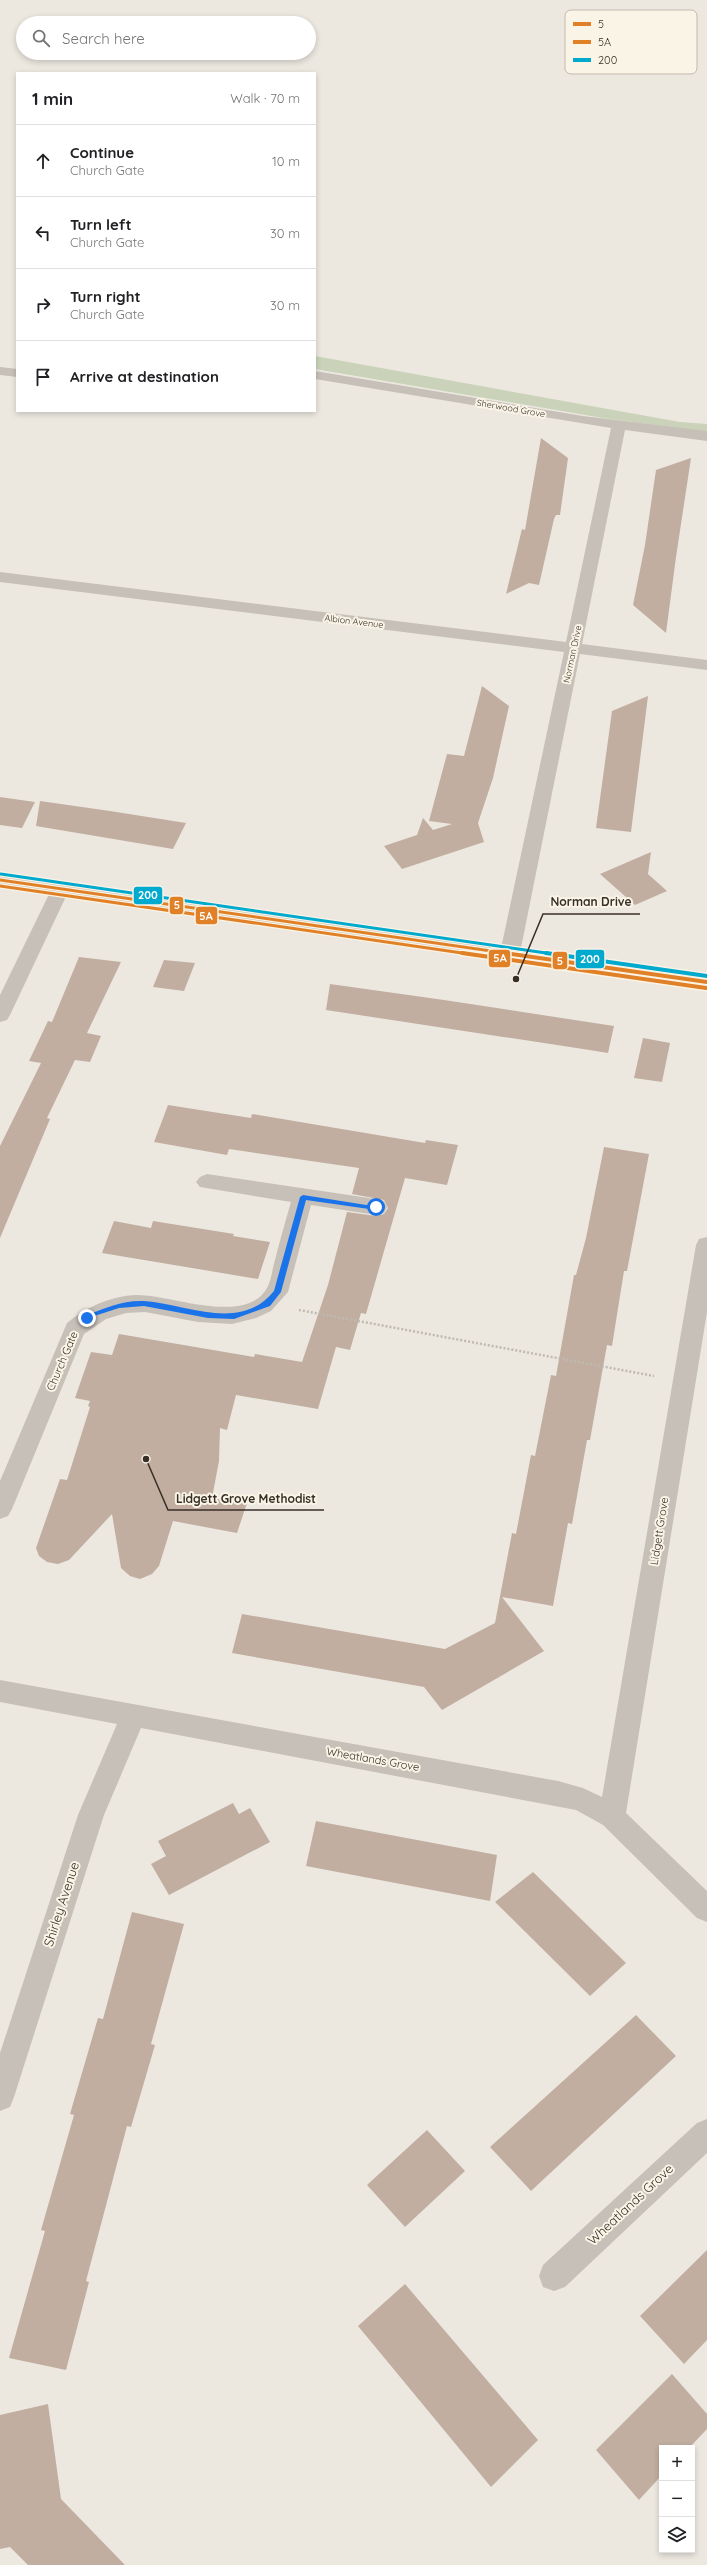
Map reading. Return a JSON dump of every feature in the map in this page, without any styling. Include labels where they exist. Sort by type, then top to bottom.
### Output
[{"type":"street","points":[[0,371],[16,373]]},
{"type":"street","name":"Sherwood Grove","points":[[316,375],[620,426],[707,436]]},
{"type":"street","name":"Norman Drive","points":[[510,953],[620,426]]},
{"type":"street","name":"Albion Avenue","points":[[0,577],[707,665]]},
{"type":"street","points":[[0,880],[707,982]]},
{"type":"street","points":[[0,1016],[61,888]]},
{"type":"street","points":[[207,1182],[376,1207]]},
{"type":"street","points":[[267,1304],[277,1292],[303,1197]]},
{"type":"street","name":"Lidgett Grove","points":[[612,1817],[707,1245]]},
{"type":"street","name":"Church Gate","points":[[0,1509],[75,1328],[87,1318],[118,1305],[144,1304],[208,1315],[234,1316],[267,1304]]},
{"type":"street","name":"Wheatlands Grove","points":[[0,1691],[558,1793],[583,1800],[612,1817],[707,1909]]},
{"type":"street","name":"Shirley Avenue","points":[[0,2097],[80,1848],[134,1715]]},
{"type":"street","name":"Wheatlands Grove","points":[[554,2276],[707,2133]]},
{"type":"path","points":[[267,1304],[684,1382]]},
{"type":"green space","points":[[316,356],[680,422],[707,424],[707,432],[603,418],[316,369]]},
{"type":"building","points":[[541,438],[568,458],[560,515],[556,515],[554,519],[539,585],[529,583],[506,594],[522,529],[525,530]]},
{"type":"building","points":[[691,458],[666,633],[633,605],[645,545],[656,470]]},
{"type":"building","points":[[482,686],[509,706],[493,778],[478,823],[484,842],[402,869],[384,846],[417,835],[423,818],[433,830],[452,824],[429,821],[447,754],[464,756]]},
{"type":"building","points":[[648,696],[631,832],[596,828],[612,711]]},
{"type":"building","points":[[0,797],[35,802],[22,828],[0,825]]},
{"type":"building","points":[[40,801],[186,823],[173,849],[36,826]]},
{"type":"building","points":[[651,852],[648,874],[667,891],[635,905],[600,874]]},
{"type":"building","points":[[79,957],[121,962],[87,1033],[101,1036],[90,1062],[75,1060],[47,1118],[50,1119],[0,1238],[0,1146],[41,1063],[29,1061],[48,1021],[52,1022]]},
{"type":"building","points":[[164,960],[195,963],[184,991],[153,987]]},
{"type":"building","points":[[330,984],[614,1026],[608,1053],[326,1010]]},
{"type":"building","points":[[643,1038],[670,1043],[662,1082],[634,1078]]},
{"type":"building","points":[[168,1105],[251,1118],[252,1114],[425,1143],[426,1140],[458,1145],[447,1185],[405,1178],[366,1314],[361,1313],[350,1350],[336,1347],[318,1409],[236,1395],[227,1430],[220,1428],[219,1461],[212,1498],[247,1503],[237,1533],[173,1521],[159,1566],[152,1574],[140,1579],[130,1576],[121,1568],[112,1514],[69,1560],[58,1564],[47,1562],[39,1556],[36,1548],[60,1479],[67,1480],[90,1407],[88,1406],[90,1401],[75,1398],[91,1352],[112,1355],[119,1334],[254,1357],[255,1354],[302,1362],[328,1285],[347,1212],[376,1216],[384,1214],[388,1208],[384,1200],[352,1194],[359,1168],[229,1149],[227,1155],[154,1142]]},
{"type":"building","points":[[604,1147],[649,1154],[627,1271],[624,1271],[612,1346],[607,1345],[590,1440],[587,1440],[572,1524],[568,1523],[553,1606],[502,1597],[544,1651],[442,1710],[424,1687],[232,1653],[242,1614],[445,1649],[495,1623],[512,1533],[516,1534],[531,1455],[535,1456],[551,1375],[556,1376],[574,1275],[576,1275],[586,1238]]},
{"type":"building","points":[[114,1221],[151,1228],[153,1221],[234,1234],[233,1236],[270,1242],[258,1279],[102,1253]]},
{"type":"building","points":[[233,1803],[239,1814],[250,1808],[270,1842],[169,1895],[151,1864],[166,1856],[158,1841]]},
{"type":"building","points":[[316,1821],[497,1855],[490,1901],[306,1866]]},
{"type":"building","points":[[533,1872],[626,1963],[590,1996],[495,1902]]},
{"type":"building","points":[[132,1912],[184,1924],[151,2044],[155,2045],[131,2127],[127,2126],[86,2281],[89,2282],[66,2370],[9,2358],[45,2231],[41,2230],[74,2115],[70,2114],[98,2018],[103,2019]]},
{"type":"building","points":[[636,2015],[676,2056],[531,2191],[490,2147]]},
{"type":"building","points":[[427,2130],[465,2171],[405,2227],[367,2185]]},
{"type":"building","points":[[707,2250],[707,2340],[684,2364],[640,2316]]},
{"type":"building","points":[[405,2284],[538,2440],[491,2487],[358,2326]]},
{"type":"building","points":[[672,2374],[707,2414],[707,2429],[692,2445],[659,2445],[659,2478],[639,2500],[596,2450]]},
{"type":"building","points":[[48,2404],[61,2499],[125,2565],[28,2565],[10,2547],[0,2549],[0,2415]]},
{"type":"transit line","name":"200","points":[[1,874],[707,976]]},
{"type":"transit line","name":"5","points":[[0,880],[707,982]]},
{"type":"transit line","name":"5A","points":[[0,886],[706,988]]},
{"type":"place","name":"Norman Drive","points":[[516,979]]},
{"type":"place","name":"Lidgett Grove Methodist","points":[[146,1459]]},
{"type":"route","points":[[87,1318],[118,1305],[144,1304],[208,1315],[234,1316],[267,1304],[277,1292],[303,1197],[376,1207]]}]
